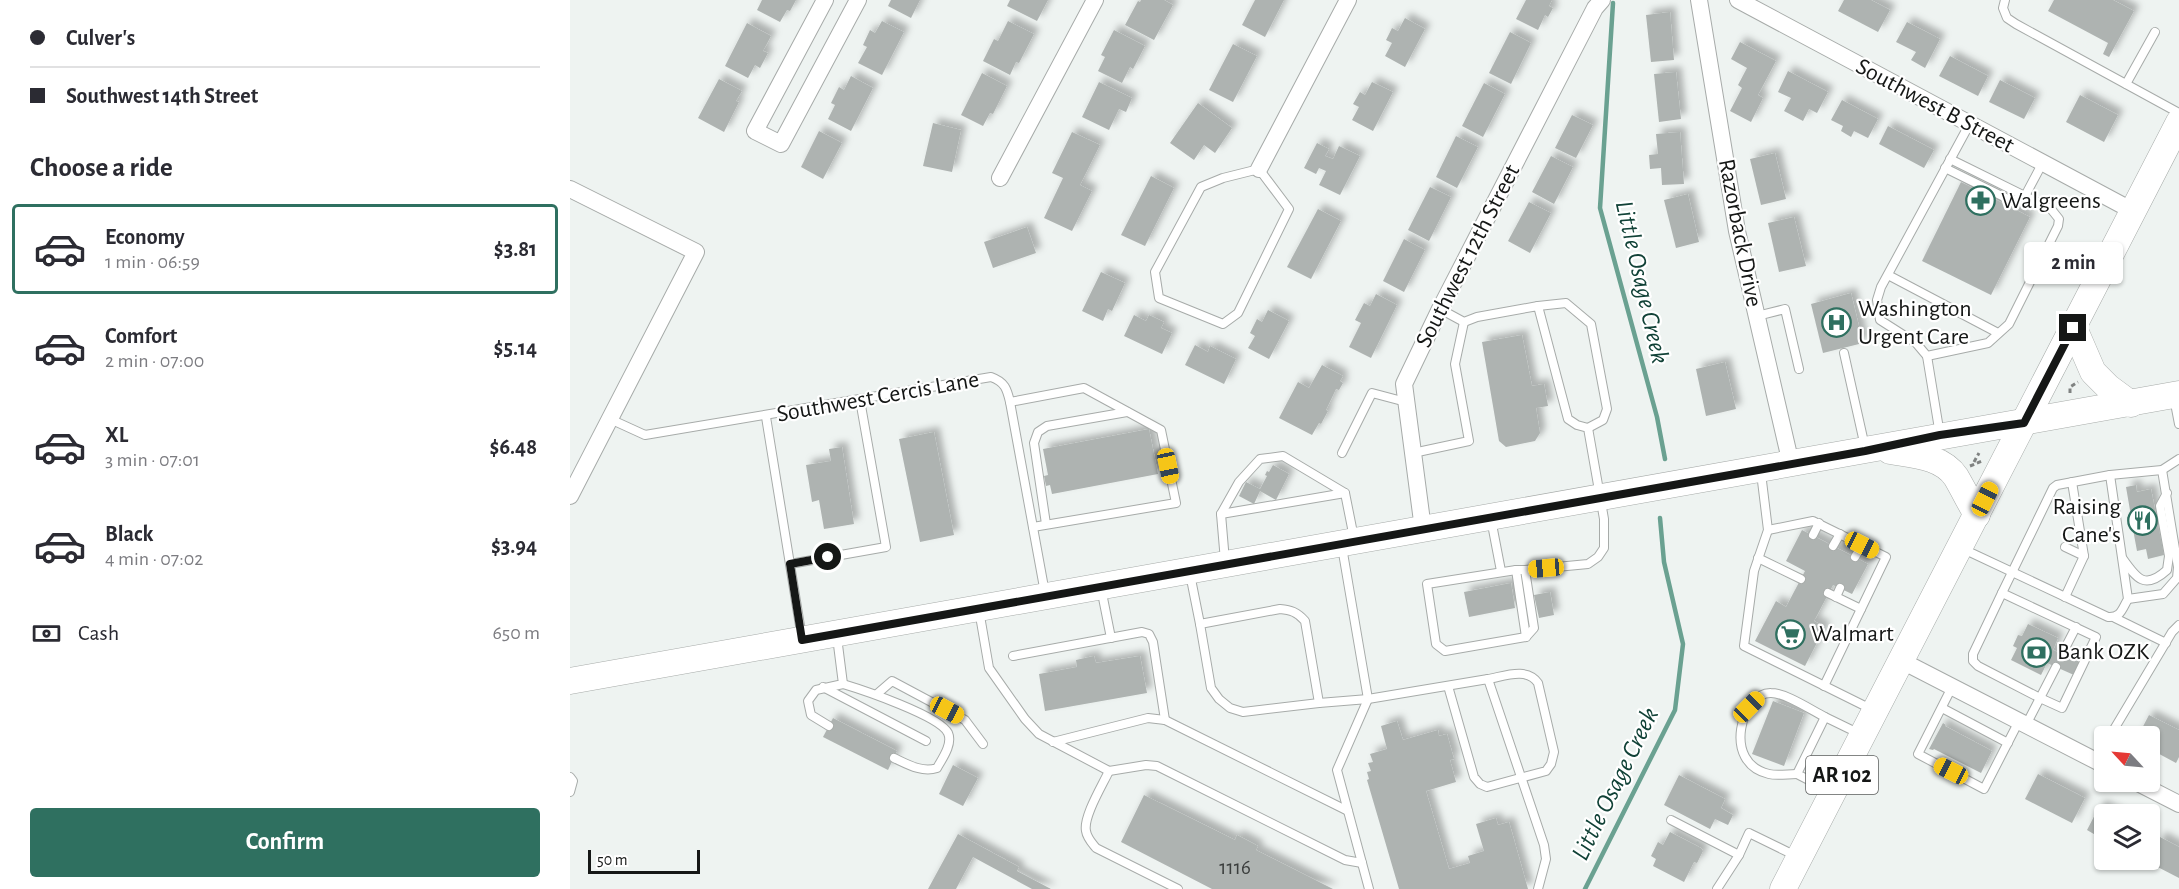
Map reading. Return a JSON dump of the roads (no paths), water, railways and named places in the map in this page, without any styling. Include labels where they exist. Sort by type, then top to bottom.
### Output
[{"type":"main road","name":"AR 102","points":[[1787,887],[1799,857],[2179,122]]},
{"type":"main road","points":[[2073,328],[2093,372],[2108,387],[2131,404]]},
{"type":"main road","points":[[570,681],[1791,464],[1940,435],[2024,423],[2176,395]]},
{"type":"main road","points":[[1872,449],[1929,458],[1944,465],[1955,476],[1977,515]]},
{"type":"street","points":[[825,0],[755,131],[781,144],[858,0]]},
{"type":"street","points":[[1000,178],[1095,0]]},
{"type":"street","points":[[1259,169],[1348,0]]},
{"type":"street","name":"Southwest 12th Street","points":[[1423,529],[1404,384],[1594,9],[1602,0]]},
{"type":"street","name":"Razorback Drive","points":[[1699,0],[1737,231],[1791,464]]},
{"type":"street","name":"Southwest B Street","points":[[1738,0],[2133,212]]},
{"type":"street","points":[[570,189],[696,252],[570,496]]},
{"type":"street","points":[[1902,661],[2023,723],[2094,754]]},
{"type":"street","points":[[2156,792],[2179,804]]},
{"type":"lane","points":[[2005,0],[2003,8],[2007,18],[2016,24],[2179,112]]},
{"type":"lane","points":[[2126,84],[2155,32]]},
{"type":"lane","points":[[1940,435],[1928,356],[1916,343],[1880,320],[1877,300],[1888,275],[1969,125]]},
{"type":"lane","points":[[1928,356],[1988,343],[2009,324],[2058,226],[2059,219],[2056,213],[1950,159]]},
{"type":"lane","points":[[1945,168],[2012,201],[2025,196],[2042,164]]},
{"type":"lane","points":[[1259,169],[1289,209],[1238,313],[1223,324],[1159,298],[1155,272],[1201,187],[1223,178],[1259,169]]},
{"type":"lane","points":[[1888,275],[1998,333]]},
{"type":"lane","points":[[1440,309],[1464,322],[1477,317],[1538,306],[1566,303],[1591,324],[1607,409],[1603,420],[1588,428],[1568,419],[1538,306]]},
{"type":"lane","points":[[1756,316],[1785,309],[1799,369]]},
{"type":"lane","points":[[1413,453],[1469,441],[1455,363],[1464,322]]},
{"type":"lane","points":[[1844,353],[1872,449]]},
{"type":"lane","name":"Southwest Cercis Lane","points":[[610,418],[645,435],[766,417],[991,377],[1006,385],[1045,596]]},
{"type":"lane","points":[[1010,402],[1084,388],[1161,430],[1176,503],[1033,527]]},
{"type":"lane","points":[[1342,453],[1372,393],[1406,402]]},
{"type":"lane","points":[[2176,395],[2179,424]]},
{"type":"lane","points":[[790,564],[886,547],[860,400]]},
{"type":"lane","points":[[1046,524],[1034,443],[1038,432],[1047,426],[1127,411]]},
{"type":"lane","points":[[766,417],[802,640]]},
{"type":"lane","points":[[1520,570],[1534,628],[1526,638],[1445,651],[1436,644],[1427,584],[1501,571],[1588,564],[1598,557],[1604,548],[1604,519],[1588,428]]},
{"type":"lane","points":[[1226,564],[1221,514],[1239,482],[1260,459],[1283,456],[1345,493]]},
{"type":"lane","points":[[2002,593],[2096,637],[2062,708],[1978,666],[1973,661],[1973,654],[2002,593],[2012,573],[2036,533],[2053,488],[2110,475],[2162,470],[2179,459]]},
{"type":"lane","points":[[1760,469],[1768,530],[1754,571],[1744,646],[1876,711]]},
{"type":"lane","points":[[2128,599],[2163,594],[2176,578],[2178,567],[2162,470]]},
{"type":"lane","points":[[2110,475],[2128,599],[2120,614],[2115,618]]},
{"type":"lane","points":[[2064,597],[2084,556],[2072,482]]},
{"type":"lane","points":[[1221,514],[1345,493]]},
{"type":"lane","points":[[1345,493],[1348,542],[1368,699],[1337,770],[1370,889]]},
{"type":"lane","points":[[2121,556],[2134,575],[2141,580],[2155,579],[2167,570],[2169,556],[2160,506],[2167,493]]},
{"type":"lane","points":[[1491,517],[1501,571]]},
{"type":"lane","points":[[1768,530],[1813,521],[1886,556],[1824,686]]},
{"type":"lane","points":[[1813,535],[1819,523]]},
{"type":"lane","points":[[1833,546],[1839,534]]},
{"type":"lane","points":[[1856,557],[1862,545]]},
{"type":"lane","points":[[2065,547],[2084,556]]},
{"type":"lane","points":[[1960,548],[2166,643]]},
{"type":"lane","points":[[1758,558],[1796,573]]},
{"type":"lane","points":[[1190,571],[1211,688],[1230,708],[1243,712],[1368,699],[1526,673],[1534,677],[1538,683],[1554,752],[1551,764],[1546,771],[1487,787],[1480,784],[1474,777],[1448,686]]},
{"type":"lane","points":[[1101,586],[1111,638]]},
{"type":"lane","points":[[1835,593],[1861,609]]},
{"type":"lane","points":[[978,608],[988,668],[1025,719],[1039,734],[1109,771],[1146,765],[1157,766],[1345,860],[1362,863]]},
{"type":"lane","points":[[1200,624],[1280,609],[1291,610],[1299,614],[1305,621],[1319,703]]},
{"type":"lane","points":[[2116,726],[2179,625]]},
{"type":"lane","points":[[2062,654],[2076,627]]},
{"type":"lane","points":[[1013,656],[1142,632],[1149,634],[1153,642],[1165,720]]},
{"type":"lane","points":[[837,634],[843,684]]},
{"type":"lane","points":[[1952,687],[1918,754],[1984,789],[2008,743],[2040,698],[2056,667]]},
{"type":"lane","points":[[1488,679],[1544,845],[1546,859],[1538,889]]},
{"type":"lane","points":[[877,694],[892,681],[965,720],[983,744]]},
{"type":"lane","points":[[829,726],[811,714],[808,701],[816,690],[843,684],[877,694],[936,723],[948,732],[950,741],[937,768],[930,770],[913,767],[894,758]]},
{"type":"lane","points":[[823,687],[926,741]]},
{"type":"lane","points":[[1833,792],[1797,774],[1769,774],[1748,764],[1743,756],[1740,736],[1749,707],[1758,698],[1773,693],[1863,736]]},
{"type":"lane","points":[[1941,708],[2008,743]]},
{"type":"lane","points":[[1797,774],[1826,717]]},
{"type":"lane","points":[[1053,742],[1148,718],[1165,720],[1348,811]]},
{"type":"lane","points":[[1109,771],[1086,821],[1089,839],[1096,848],[1178,889]]},
{"type":"lane","points":[[570,777],[573,781],[570,792]]},
{"type":"lane","points":[[1671,820],[1739,855]]},
{"type":"lane","points":[[1717,889],[1739,855],[1749,833],[1799,857]]},
{"type":"waterway","name":"Little Osage Creek","points":[[1613,3],[1600,208],[1657,417],[1665,459]]},
{"type":"waterway","name":"Little Osage Creek","points":[[1585,889],[1675,710],[1683,644],[1664,562],[1660,518]]},
{"type":"place","name":"Walgreens","points":[[1980,201]]},
{"type":"place","name":"Washington Urgent Care","points":[[1837,323]]},
{"type":"place","name":"Raising Cane's","points":[[2142,521]]},
{"type":"place","name":"Walmart","points":[[1790,634]]},
{"type":"place","name":"Bank OZK","points":[[2036,652]]}]
